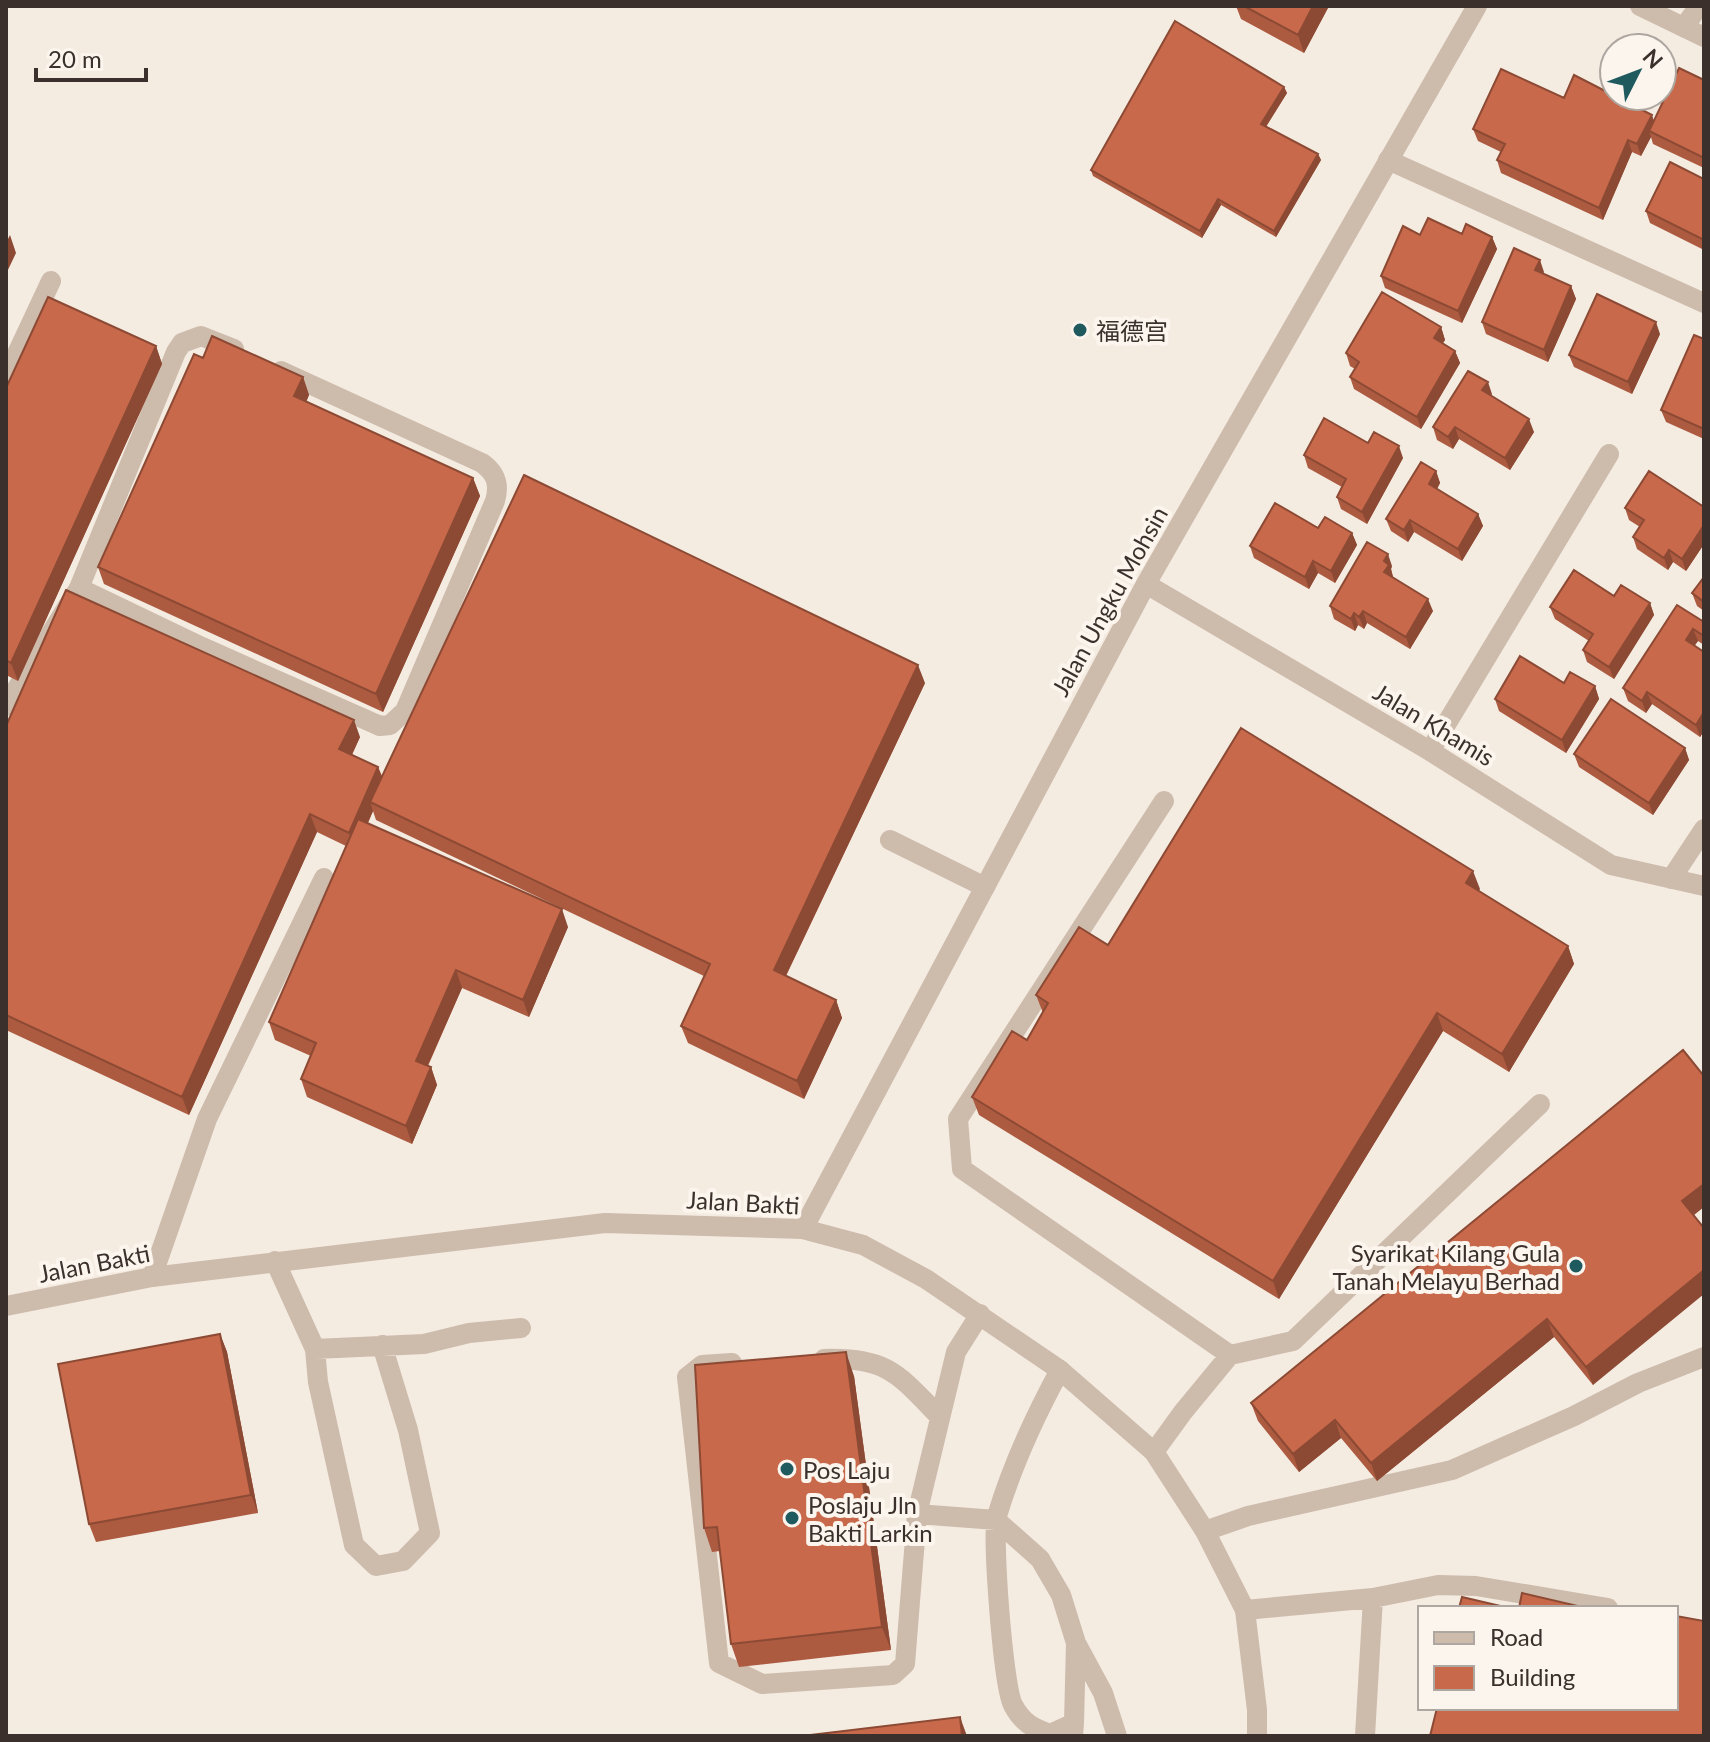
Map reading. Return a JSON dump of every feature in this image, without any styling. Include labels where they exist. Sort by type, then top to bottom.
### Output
[{"type":"street","name":"Jalan Ungku Mohsin","points":[[803,1229],[1146,584],[1477,6]]},
{"type":"street","points":[[1640,6],[1704,37]]},
{"type":"street","points":[[1684,27],[1699,6]]},
{"type":"street","points":[[1388,160],[1704,303]]},
{"type":"street","points":[[6,377],[51,281]]},
{"type":"street","points":[[6,706],[79,588],[182,343],[201,336],[482,463],[491,469],[497,479],[495,501],[405,711],[398,719],[380,726],[79,588]]},
{"type":"street","points":[[1430,751],[1609,454]]},
{"type":"street","name":"Jalan Khamis","points":[[1146,584],[1430,751],[1611,865],[1704,886]]},
{"type":"street","points":[[1164,801],[958,1119],[962,1169],[1230,1355]]},
{"type":"street","points":[[1671,879],[1704,829]]},
{"type":"street","points":[[890,840],[985,887]]},
{"type":"street","points":[[152,1277],[207,1119],[324,878]]},
{"type":"street","points":[[1154,1452],[1230,1355],[1293,1341],[1540,1104]]},
{"type":"street","name":"Jalan Bakti","points":[[6,1306],[152,1277],[605,1223],[803,1229],[863,1245],[926,1279],[1060,1370],[1154,1452],[1205,1531],[1245,1610],[1257,1710],[1257,1736]]},
{"type":"street","points":[[275,1261],[315,1349],[318,1382],[354,1545],[376,1566],[403,1561],[430,1533],[408,1430],[382,1345]]},
{"type":"street","points":[[748,1363],[702,1365],[687,1377],[719,1663],[762,1684],[893,1675],[905,1664],[917,1514],[939,1416],[956,1352],[980,1314]]},
{"type":"street","points":[[315,1349],[424,1344],[469,1333],[521,1328]]},
{"type":"street","points":[[1205,1531],[1248,1516],[1452,1470],[1574,1416],[1638,1383],[1704,1357]]},
{"type":"street","points":[[809,1360],[855,1358],[897,1373],[939,1416]]},
{"type":"street","points":[[1060,1370],[1037,1412],[996,1520],[1001,1640],[1012,1703],[1029,1727],[1050,1734],[1074,1729],[1076,1643]]},
{"type":"street","points":[[917,1514],[996,1520],[1040,1559],[1061,1595],[1076,1643],[1103,1693],[1117,1736]]},
{"type":"street","points":[[1245,1610],[1373,1598],[1438,1585],[1476,1586],[1596,1606]]},
{"type":"street","points":[[1365,1736],[1373,1598]]},
{"type":"building","points":[[1244,6],[1313,6],[1298,35]]},
{"type":"building","points":[[1175,21],[1284,87],[1261,124],[1318,154],[1274,231],[1218,199],[1200,231],[1091,170]]},
{"type":"building","points":[[1501,69],[1564,98],[1574,75],[1598,87],[1598,112],[1646,112],[1652,115],[1637,144],[1628,140],[1599,208],[1497,160],[1505,144],[1473,129]]},
{"type":"building","points":[[1678,70],[1704,80],[1704,158],[1649,131],[1658,112],[1678,112]]},
{"type":"building","points":[[1670,162],[1704,179],[1704,240],[1646,211]]},
{"type":"building","points":[[1428,218],[1462,234],[1466,224],[1492,237],[1458,311],[1381,276],[1403,226],[1420,235]]},
{"type":"building","points":[[1514,248],[1540,260],[1535,270],[1571,286],[1544,350],[1482,322]]},
{"type":"building","points":[[1382,292],[1441,327],[1434,338],[1455,351],[1417,417],[1350,377],[1359,362],[1346,353]]},
{"type":"building","points":[[1597,294],[1656,322],[1628,382],[1569,355]]},
{"type":"building","points":[[48,297],[156,346],[11,663],[6,660],[6,388]]},
{"type":"building","points":[[1694,335],[1704,339],[1704,429],[1661,410]]},
{"type":"building","points":[[212,336],[303,377],[294,396],[473,478],[376,694],[98,567],[194,354],[203,358]]},
{"type":"building","points":[[1468,371],[1488,382],[1482,390],[1529,419],[1505,458],[1455,427],[1448,437],[1433,427]]},
{"type":"building","points":[[1324,418],[1368,443],[1374,432],[1399,446],[1362,512],[1337,497],[1346,479],[1304,455]]},
{"type":"building","points":[[1421,462],[1436,471],[1429,484],[1478,514],[1458,549],[1410,520],[1404,530],[1386,519]]},
{"type":"building","points":[[1649,471],[1704,507],[1704,525],[1682,559],[1669,550],[1664,558],[1633,537],[1644,520],[1625,508]]},
{"type":"building","points":[[524,475],[918,665],[774,970],[836,1000],[797,1081],[681,1026],[710,964],[370,802]]},
{"type":"building","points":[[1275,503],[1318,528],[1325,517],[1352,533],[1331,571],[1313,561],[1305,577],[1250,546]]},
{"type":"building","points":[[1367,542],[1388,554],[1384,561],[1389,565],[1384,572],[1428,599],[1406,637],[1363,611],[1359,617],[1354,613],[1351,619],[1330,606]]},
{"type":"building","points":[[1574,570],[1614,596],[1621,585],[1650,603],[1609,667],[1583,650],[1593,634],[1550,607]]},
{"type":"building","points":[[1704,577],[1704,602],[1692,593]]},
{"type":"building","points":[[66,590],[354,720],[339,749],[378,767],[349,833],[310,814],[182,1097],[6,1015],[6,726]]},
{"type":"building","points":[[1677,605],[1704,622],[1704,636],[1693,629],[1686,640],[1704,652],[1704,712],[1696,725],[1647,692],[1642,701],[1623,688]]},
{"type":"building","points":[[1520,656],[1564,683],[1570,672],[1595,686],[1562,740],[1495,699]]},
{"type":"building","points":[[1611,699],[1685,748],[1649,803],[1574,754]]},
{"type":"building","points":[[1241,728],[1473,871],[1466,883],[1568,946],[1502,1054],[1437,1013],[1273,1281],[972,1097],[1012,1031],[1027,1040],[1048,1003],[1036,995],[1079,927],[1108,945]]},
{"type":"building","points":[[358,819],[562,909],[523,1000],[456,970],[416,1061],[431,1067],[406,1126],[301,1079],[316,1043],[269,1022]]},
{"type":"building","name":"Syarikat Kilang Gula Tanah Melayu Berhad","points":[[1683,1050],[1704,1076],[1704,1184],[1682,1201],[1704,1228],[1704,1270],[1586,1367],[1547,1319],[1371,1463],[1335,1420],[1293,1454],[1251,1403]]},
{"type":"building","points":[[220,1334],[251,1495],[89,1524],[58,1364]]},
{"type":"building","name":"Pos Laju","points":[[846,1352],[882,1627],[731,1644],[717,1527],[704,1528],[695,1365]]},
{"type":"building","points":[[1522,1593],[1577,1606],[1519,1606]]},
{"type":"building","points":[[1462,1597],[1500,1606],[1460,1606]]},
{"type":"building","points":[[1678,1616],[1704,1621],[1704,1736],[1430,1736],[1436,1710],[1678,1710]]},
{"type":"building","points":[[960,1717],[962,1736],[802,1736]]},
{"type":"place","name":"福德宫","points":[[1080,330]]},
{"type":"place","name":"Syarikat Kilang Gula Tanah Melayu Berhad","points":[[1576,1266]]},
{"type":"place","name":"Pos Laju","points":[[787,1469]]},
{"type":"place","name":"Poslaju Jln Bakti Larkin","points":[[792,1518]]}]
